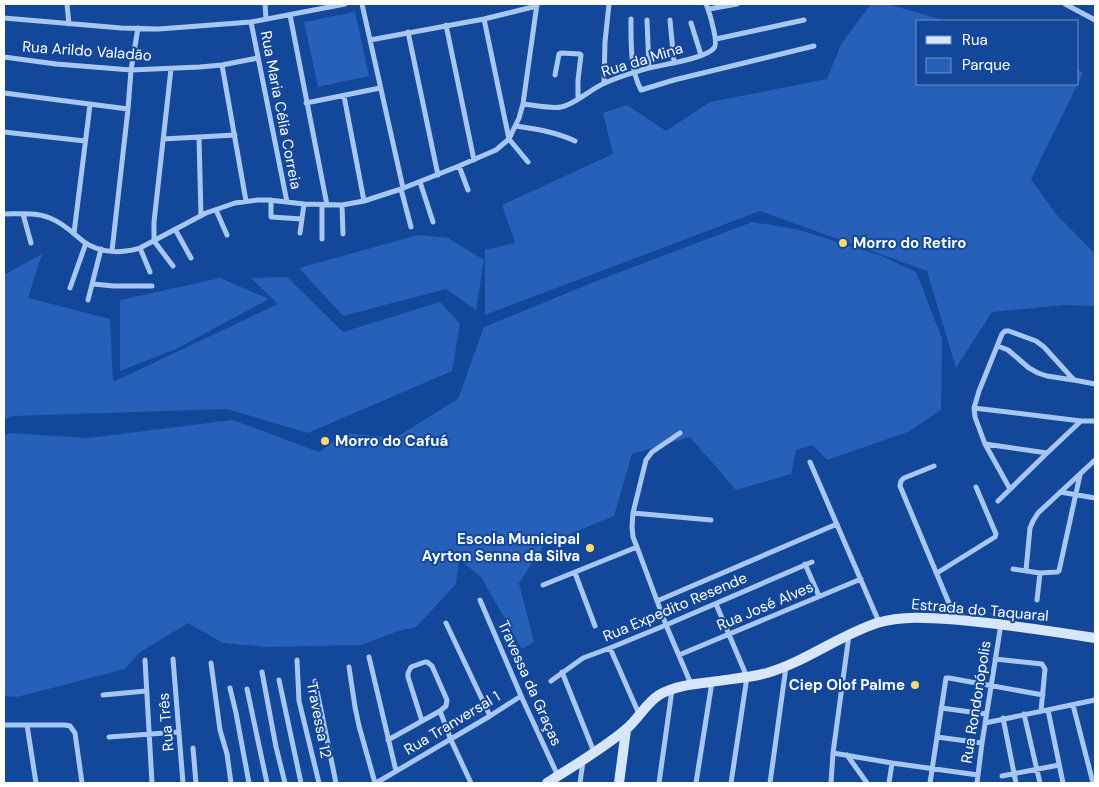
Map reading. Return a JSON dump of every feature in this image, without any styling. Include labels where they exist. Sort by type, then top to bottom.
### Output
[{"type":"street","points":[[67,4],[69,24]]},
{"type":"street","points":[[265,4],[266,20]]},
{"type":"street","points":[[4,18],[121,28],[159,29],[266,20],[345,4]]},
{"type":"street","points":[[362,4],[411,227]]},
{"type":"street","points":[[604,83],[605,42],[609,4]]},
{"type":"street","points":[[738,4],[707,6],[716,39],[804,20]]},
{"type":"street","points":[[1065,4],[1095,20]]},
{"type":"street","points":[[4,214],[37,214],[48,217],[60,223],[86,243],[101,249],[129,251],[140,248],[201,216],[227,205],[246,201],[271,200],[324,205],[342,205],[364,201],[402,189],[474,160],[496,150],[509,139],[516,126],[523,104],[537,5],[484,19],[370,40]]},
{"type":"street","points":[[290,15],[324,205],[322,239]]},
{"type":"street","points":[[484,19],[509,139],[528,162]]},
{"type":"street","points":[[631,19],[631,45],[635,72],[640,89],[643,90],[674,80],[814,46]]},
{"type":"street","points":[[647,20],[649,68]]},
{"type":"street","points":[[670,20],[674,64]]},
{"type":"street","name":"Rua Maria Célia Correia","points":[[251,22],[287,202]]},
{"type":"street","points":[[691,23],[701,55]]},
{"type":"street","points":[[446,25],[474,160]]},
{"type":"street","points":[[112,251],[131,70],[138,28]]},
{"type":"street","points":[[408,32],[438,175]]},
{"type":"street","name":"Rua da Mina","points":[[523,104],[563,107],[604,83],[635,72],[674,64],[701,55],[714,49],[716,39]]},
{"type":"street","points":[[555,75],[559,54],[581,55],[578,99]]},
{"type":"street","name":"Rua Arildo Valadão","points":[[4,57],[56,64],[131,70],[222,65],[258,58]]},
{"type":"street","points":[[222,65],[246,201]]},
{"type":"street","points":[[170,68],[155,213],[154,241],[173,266]]},
{"type":"street","points":[[306,103],[380,88]]},
{"type":"street","points":[[4,93],[128,109]]},
{"type":"street","points":[[344,96],[364,201]]},
{"type":"street","points":[[74,233],[90,105]]},
{"type":"street","points":[[516,126],[545,130],[575,141]]},
{"type":"street","points":[[4,132],[85,141]]},
{"type":"street","points":[[163,139],[235,136]]},
{"type":"street","points":[[199,137],[201,216]]},
{"type":"street","points":[[459,166],[468,190]]},
{"type":"street","points":[[420,182],[432,222]]},
{"type":"street","points":[[271,200],[271,217],[302,218]]},
{"type":"street","points":[[300,233],[304,204]]},
{"type":"street","points":[[342,205],[343,234]]},
{"type":"street","points":[[216,210],[227,235]]},
{"type":"street","points":[[23,214],[31,243]]},
{"type":"street","points":[[175,229],[192,258]]},
{"type":"street","points":[[70,288],[86,243]]},
{"type":"street","points":[[140,248],[150,272]]},
{"type":"street","points":[[88,300],[101,249]]},
{"type":"street","points":[[93,284],[152,286]]},
{"type":"street","points":[[1010,489],[985,444],[975,417],[974,408],[1002,334],[1005,331],[1009,331],[1036,341],[1044,347],[1074,380]]},
{"type":"street","points":[[998,346],[1008,350],[1029,368],[1038,373],[1095,384]]},
{"type":"street","points":[[974,408],[1095,421]]},
{"type":"street","points":[[998,501],[1081,421]]},
{"type":"street","points":[[680,433],[652,452],[646,460],[633,513],[632,527],[636,547],[691,684]]},
{"type":"street","points":[[985,444],[1046,453]]},
{"type":"street","points":[[1026,570],[1030,528],[1038,513],[1095,460]]},
{"type":"street","points":[[810,462],[879,622]]},
{"type":"street","points":[[934,466],[904,478],[900,486],[956,620]]},
{"type":"street","points":[[1013,569],[1040,573],[1057,572],[1060,569],[1080,475]]},
{"type":"street","points":[[937,573],[995,537],[996,534],[976,487]]},
{"type":"street","points":[[1060,492],[1095,498]]},
{"type":"street","points":[[633,513],[711,520]]},
{"type":"street","points":[[657,601],[837,524]]},
{"type":"street","points":[[544,585],[636,547]]},
{"type":"street","name":"Rua Expedito Resende","points":[[551,681],[583,658],[666,625],[812,562]]},
{"type":"street","points":[[805,564],[819,596]]},
{"type":"street","points":[[575,573],[595,626]]},
{"type":"street","points":[[1037,600],[1040,573]]},
{"type":"street","name":"Rua José Alves","points":[[679,656],[860,580]]},
{"type":"street","name":"Travessa da Graças","points":[[480,600],[558,776]]},
{"type":"street","points":[[716,604],[730,634],[746,677],[730,783]]},
{"type":"street","name":"Estrada do Taquaral","points":[[547,783],[608,744],[626,730],[650,702],[660,694],[691,684],[746,677],[786,667],[849,634],[879,622],[921,618],[956,620],[1001,624],[1095,638]]},
{"type":"street","points":[[446,623],[490,716]]},
{"type":"street","name":"Rua Rondonópolis","points":[[977,783],[1001,624]]},
{"type":"street","points":[[831,783],[833,753],[849,634]]},
{"type":"street","points":[[610,648],[639,715]]},
{"type":"street","points":[[369,657],[396,771]]},
{"type":"street","name":"Rua Três","points":[[173,659],[184,783]]},
{"type":"street","points":[[995,659],[1042,664],[1044,666],[1041,711]]},
{"type":"street","points":[[145,660],[152,783]]},
{"type":"street","name":"Travessa 12","points":[[297,660],[299,701],[319,783]]},
{"type":"street","points":[[388,740],[440,711],[447,703],[432,666],[427,662],[411,666],[408,673],[422,721]]},
{"type":"street","points":[[211,663],[220,730],[227,754],[231,783]]},
{"type":"street","points":[[770,783],[786,667]]},
{"type":"street","points":[[349,668],[357,717],[376,783]]},
{"type":"street","points":[[262,672],[274,738],[285,783]]},
{"type":"street","points":[[562,672],[594,752]]},
{"type":"street","points":[[930,783],[946,678],[1043,695]]},
{"type":"street","points":[[279,680],[301,783]]},
{"type":"street","points":[[315,681],[336,783]]},
{"type":"street","points":[[696,783],[712,682]]},
{"type":"street","points":[[230,688],[249,783]]},
{"type":"street","points":[[246,690],[267,783]]},
{"type":"street","points":[[659,783],[672,690]]},
{"type":"street","points":[[103,694],[146,692]]},
{"type":"street","name":"Rua Tranversal 1","points":[[376,783],[451,740],[521,696]]},
{"type":"street","points":[[985,723],[1095,700]]},
{"type":"street","points":[[1073,705],[1093,783]]},
{"type":"street","points":[[941,708],[986,714]]},
{"type":"street","points":[[1048,710],[1064,783]]},
{"type":"street","points":[[440,711],[471,783]]},
{"type":"street","points":[[1024,714],[1040,783]]},
{"type":"street","points":[[1003,718],[1016,783]]},
{"type":"street","points":[[4,725],[70,726],[75,733],[82,783]]},
{"type":"street","points":[[27,725],[36,783]]},
{"type":"street","points":[[619,783],[626,730]]},
{"type":"street","points":[[109,737],[179,732]]},
{"type":"street","points":[[937,737],[982,743]]},
{"type":"street","points":[[193,748],[196,783]]},
{"type":"street","points":[[833,753],[978,775]]},
{"type":"street","points":[[846,755],[867,783]]},
{"type":"street","points":[[580,783],[583,760]]},
{"type":"street","points":[[889,783],[892,763]]},
{"type":"street","points":[[1002,776],[1059,765]]},
{"type":"green space","points":[[871,4],[891,5],[943,20],[916,20],[916,85],[1078,85],[1031,179],[1056,214],[1095,254],[1095,306],[1065,305],[992,312],[956,368],[927,271],[760,211],[485,315],[485,250],[515,243],[502,205],[613,154],[603,113],[627,105],[666,131],[710,102],[827,79],[841,44]]},
{"type":"green space","points":[[355,12],[369,76],[318,87],[304,22]]},
{"type":"green space","points":[[1079,71],[1083,73],[1079,81]]},
{"type":"green space","points":[[752,222],[796,229],[882,256],[916,272],[942,338],[941,410],[908,432],[827,460],[813,445],[796,450],[791,474],[736,490],[690,437],[632,454],[614,516],[545,544],[519,583],[534,642],[522,649],[481,577],[459,559],[456,584],[416,627],[398,631],[361,645],[267,647],[223,643],[188,623],[139,653],[125,669],[17,697],[4,696],[4,436],[9,433],[88,438],[233,420],[319,452],[345,433],[395,438],[458,399],[484,327],[599,280]]},
{"type":"green space","points":[[418,235],[448,238],[484,260],[476,310],[446,289],[343,316],[299,268]]},
{"type":"green space","points":[[42,254],[28,298],[110,319],[113,382],[278,304],[251,278],[287,277],[343,332],[440,302],[460,324],[452,371],[308,433],[227,409],[13,416],[4,420],[4,275]]},
{"type":"green space","points":[[220,278],[269,299],[176,349],[120,371],[120,300]]},
{"type":"place","name":"Morro do Retiro","points":[[843,243]]},
{"type":"place","name":"Morro do Cafuá","points":[[325,441]]},
{"type":"place","name":"Escola Municipal Ayrton Senna da Silva","points":[[590,548]]},
{"type":"place","name":"Ciep Olof Palme","points":[[915,685]]}]
